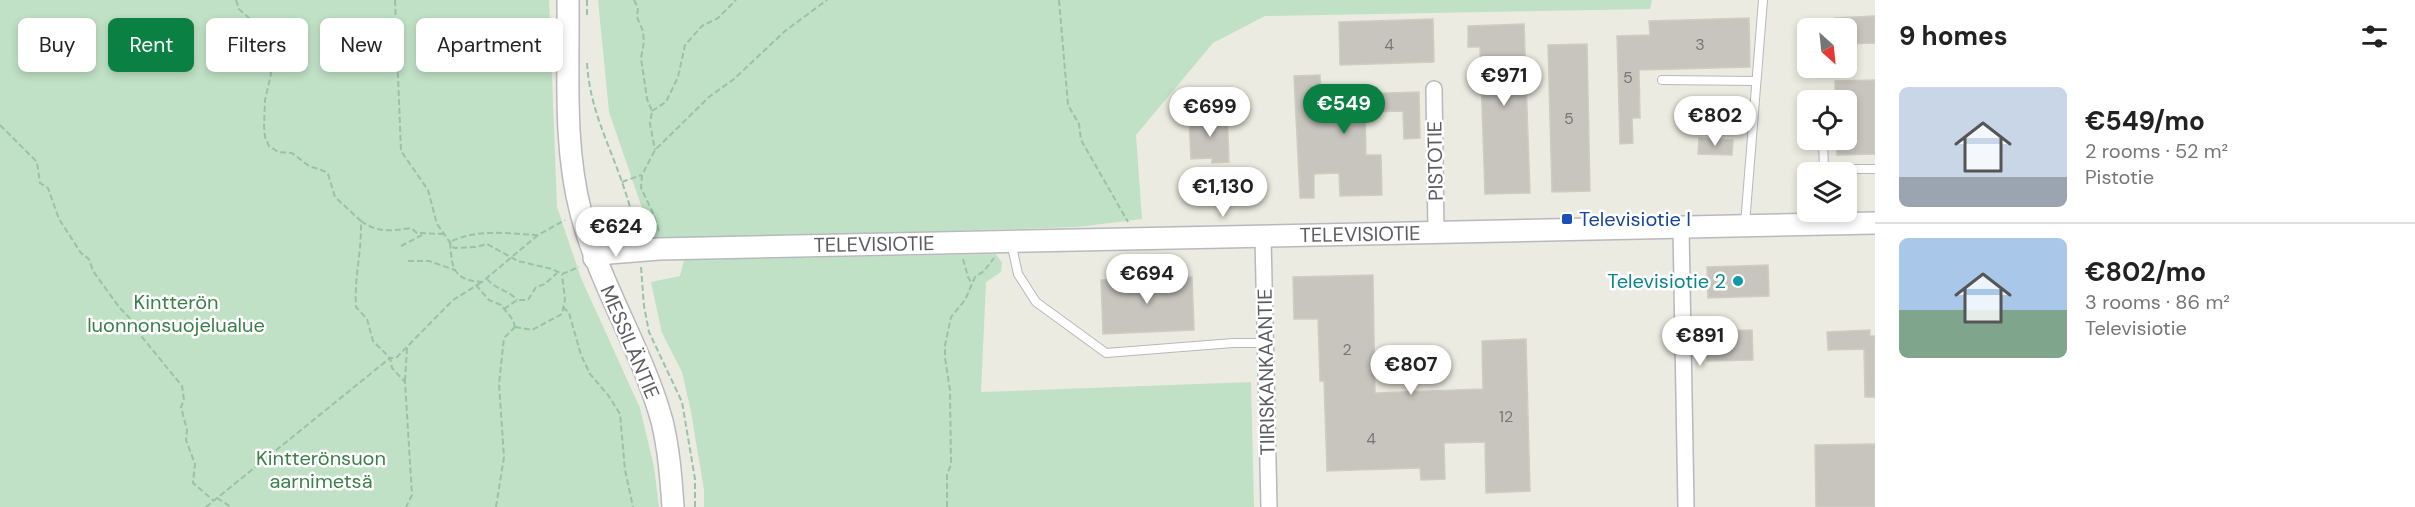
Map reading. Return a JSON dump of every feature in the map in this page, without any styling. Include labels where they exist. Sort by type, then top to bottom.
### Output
[{"type":"street","name":"MESSILÄNTIE","points":[[568,0],[572,154],[580,211],[595,260],[650,387],[662,421],[669,453],[673,507]]},
{"type":"street","name":"PISTOTIE","points":[[1434,89],[1436,232]]},
{"type":"street","name":"TELEVISIOTIE","points":[[595,260],[609,253],[659,249],[1875,223]]},
{"type":"street","points":[[1681,228],[1686,507]]},
{"type":"street","name":"TIIRISKANKAANTIE","points":[[1263,237],[1269,507]]},
{"type":"lane","points":[[1745,226],[1763,0]]},
{"type":"lane","points":[[1662,80],[1756,81]]},
{"type":"lane","points":[[1823,150],[1824,169],[1875,169]]},
{"type":"lane","points":[[1005,241],[1018,274],[1036,302],[1106,352],[1233,343],[1265,343]]},
{"type":"path","points":[[236,0],[239,9],[251,20],[261,54],[269,63],[271,74],[265,100],[264,126],[269,146],[278,152],[292,153],[309,166],[328,174],[335,197],[370,228],[387,232],[411,228],[417,233],[445,234]]},
{"type":"path","points":[[395,0],[401,151],[428,190],[437,224],[454,248],[487,244],[518,261],[552,269],[562,274],[595,260]]},
{"type":"path","points":[[634,0],[643,32],[641,58],[647,99],[652,111],[650,124],[655,150]]},
{"type":"path","points":[[652,111],[666,102],[678,77],[685,45],[702,26],[718,18],[736,0]]},
{"type":"path","points":[[659,249],[660,236],[653,213],[642,190],[642,175],[655,150],[709,97],[734,79],[785,31],[827,0]]},
{"type":"path","points":[[1059,0],[1068,105],[1079,124],[1081,140],[1121,207],[1131,229],[1131,239]]},
{"type":"path","points":[[0,125],[37,162],[40,183],[48,188],[59,219],[81,253],[89,259],[93,271],[119,307],[138,327],[142,337],[182,386],[184,400],[181,407],[187,430],[186,440],[195,464],[193,483],[231,507]]},
{"type":"path","points":[[622,182],[642,175]]},
{"type":"path","points":[[206,507],[390,358],[396,358],[453,300],[487,279],[538,236],[580,211]]},
{"type":"path","points":[[361,221],[360,254],[355,285],[356,307],[367,319],[373,341],[390,358],[392,368],[405,382]]},
{"type":"path","points":[[401,246],[424,234]]},
{"type":"path","points":[[450,242],[471,234],[538,236]]},
{"type":"path","points":[[947,507],[947,474],[951,465],[950,390],[945,345],[951,316],[965,300],[975,278],[993,261],[1005,241]]},
{"type":"path","points":[[450,242],[451,262],[455,270],[467,281],[482,282]]},
{"type":"path","points":[[957,242],[973,286]]},
{"type":"path","points":[[408,261],[429,261],[455,270]]},
{"type":"path","points":[[504,309],[517,300],[528,300],[536,287],[545,284],[557,273]]},
{"type":"path","points":[[515,327],[532,330],[562,314],[565,299],[562,274]]},
{"type":"path","points":[[487,279],[493,286],[514,296],[517,300]]},
{"type":"path","points":[[476,285],[489,300],[501,305],[513,320],[515,327]]},
{"type":"path","points":[[563,307],[569,313],[581,355],[590,374],[620,414],[625,470],[633,507]]},
{"type":"path","points":[[496,507],[504,457],[499,384],[504,338],[515,327]]},
{"type":"path","points":[[406,507],[412,495],[405,382],[407,348]]},
{"type":"green space","points":[[0,0],[549,0],[550,18],[416,18],[416,72],[552,72],[557,207],[581,278],[640,408],[654,467],[659,507],[0,507]]},
{"type":"green space","points":[[598,0],[1652,0],[1650,9],[1265,16],[1213,43],[1136,135],[1142,219],[1078,227],[653,240],[609,112]]},
{"type":"green space","points":[[996,254],[1002,263],[1001,272],[986,282],[981,392],[1251,382],[1254,507],[704,507],[704,490],[682,372],[662,333],[651,282],[680,276],[684,260]]},
{"type":"building","points":[[1875,16],[1875,43],[1857,44],[1857,18],[1834,18]]},
{"type":"building","points":[[1749,18],[1750,67],[1639,70],[1640,118],[1632,118],[1633,143],[1620,144],[1617,36],[1650,35],[1649,21]]},
{"type":"building","points":[[1433,19],[1434,62],[1340,65],[1339,22]]},
{"type":"building","points":[[1524,24],[1530,193],[1485,194],[1480,47],[1468,47],[1468,26]]},
{"type":"building","points":[[1587,44],[1590,191],[1552,192],[1548,45]]},
{"type":"building","points":[[1320,75],[1321,95],[1419,92],[1420,138],[1404,139],[1403,111],[1365,112],[1366,155],[1381,155],[1382,195],[1340,196],[1339,173],[1314,174],[1314,198],[1300,198],[1294,76]]},
{"type":"building","points":[[1875,80],[1875,154],[1837,155],[1837,150],[1857,150],[1857,90],[1835,90],[1835,81]]},
{"type":"building","points":[[1227,111],[1229,162],[1212,163],[1212,158],[1191,159],[1189,119],[1210,118],[1210,112]]},
{"type":"building","points":[[1699,138],[1733,140],[1732,155],[1698,154]]},
{"type":"building","name":"Televisiotie 2","points":[[1768,265],[1769,296],[1708,298],[1707,267]]},
{"type":"building","points":[[1373,275],[1375,393],[1483,389],[1482,341],[1526,339],[1530,491],[1486,493],[1485,442],[1444,443],[1445,479],[1421,480],[1420,468],[1327,471],[1324,381],[1320,381],[1318,319],[1294,319],[1293,277]]},
{"type":"building","points":[[1192,277],[1194,330],[1103,334],[1101,280]]},
{"type":"building","points":[[1752,330],[1753,360],[1707,361],[1706,331]]},
{"type":"building","points":[[1870,330],[1870,336],[1875,336],[1875,397],[1865,397],[1864,349],[1828,350],[1827,332]]},
{"type":"building","points":[[1875,444],[1875,507],[1816,507],[1815,445]]},
{"type":"place","name":"Televisiotie I","points":[[1567,219]]},
{"type":"place","name":"Televisiotie 2","points":[[1738,281]]},
{"type":"park label","name":"Kintterön luonnonsuojelualue","points":[[176,314]]},
{"type":"park label","name":"Kintterönsuon aarnimetsä","points":[[321,470]]}]
